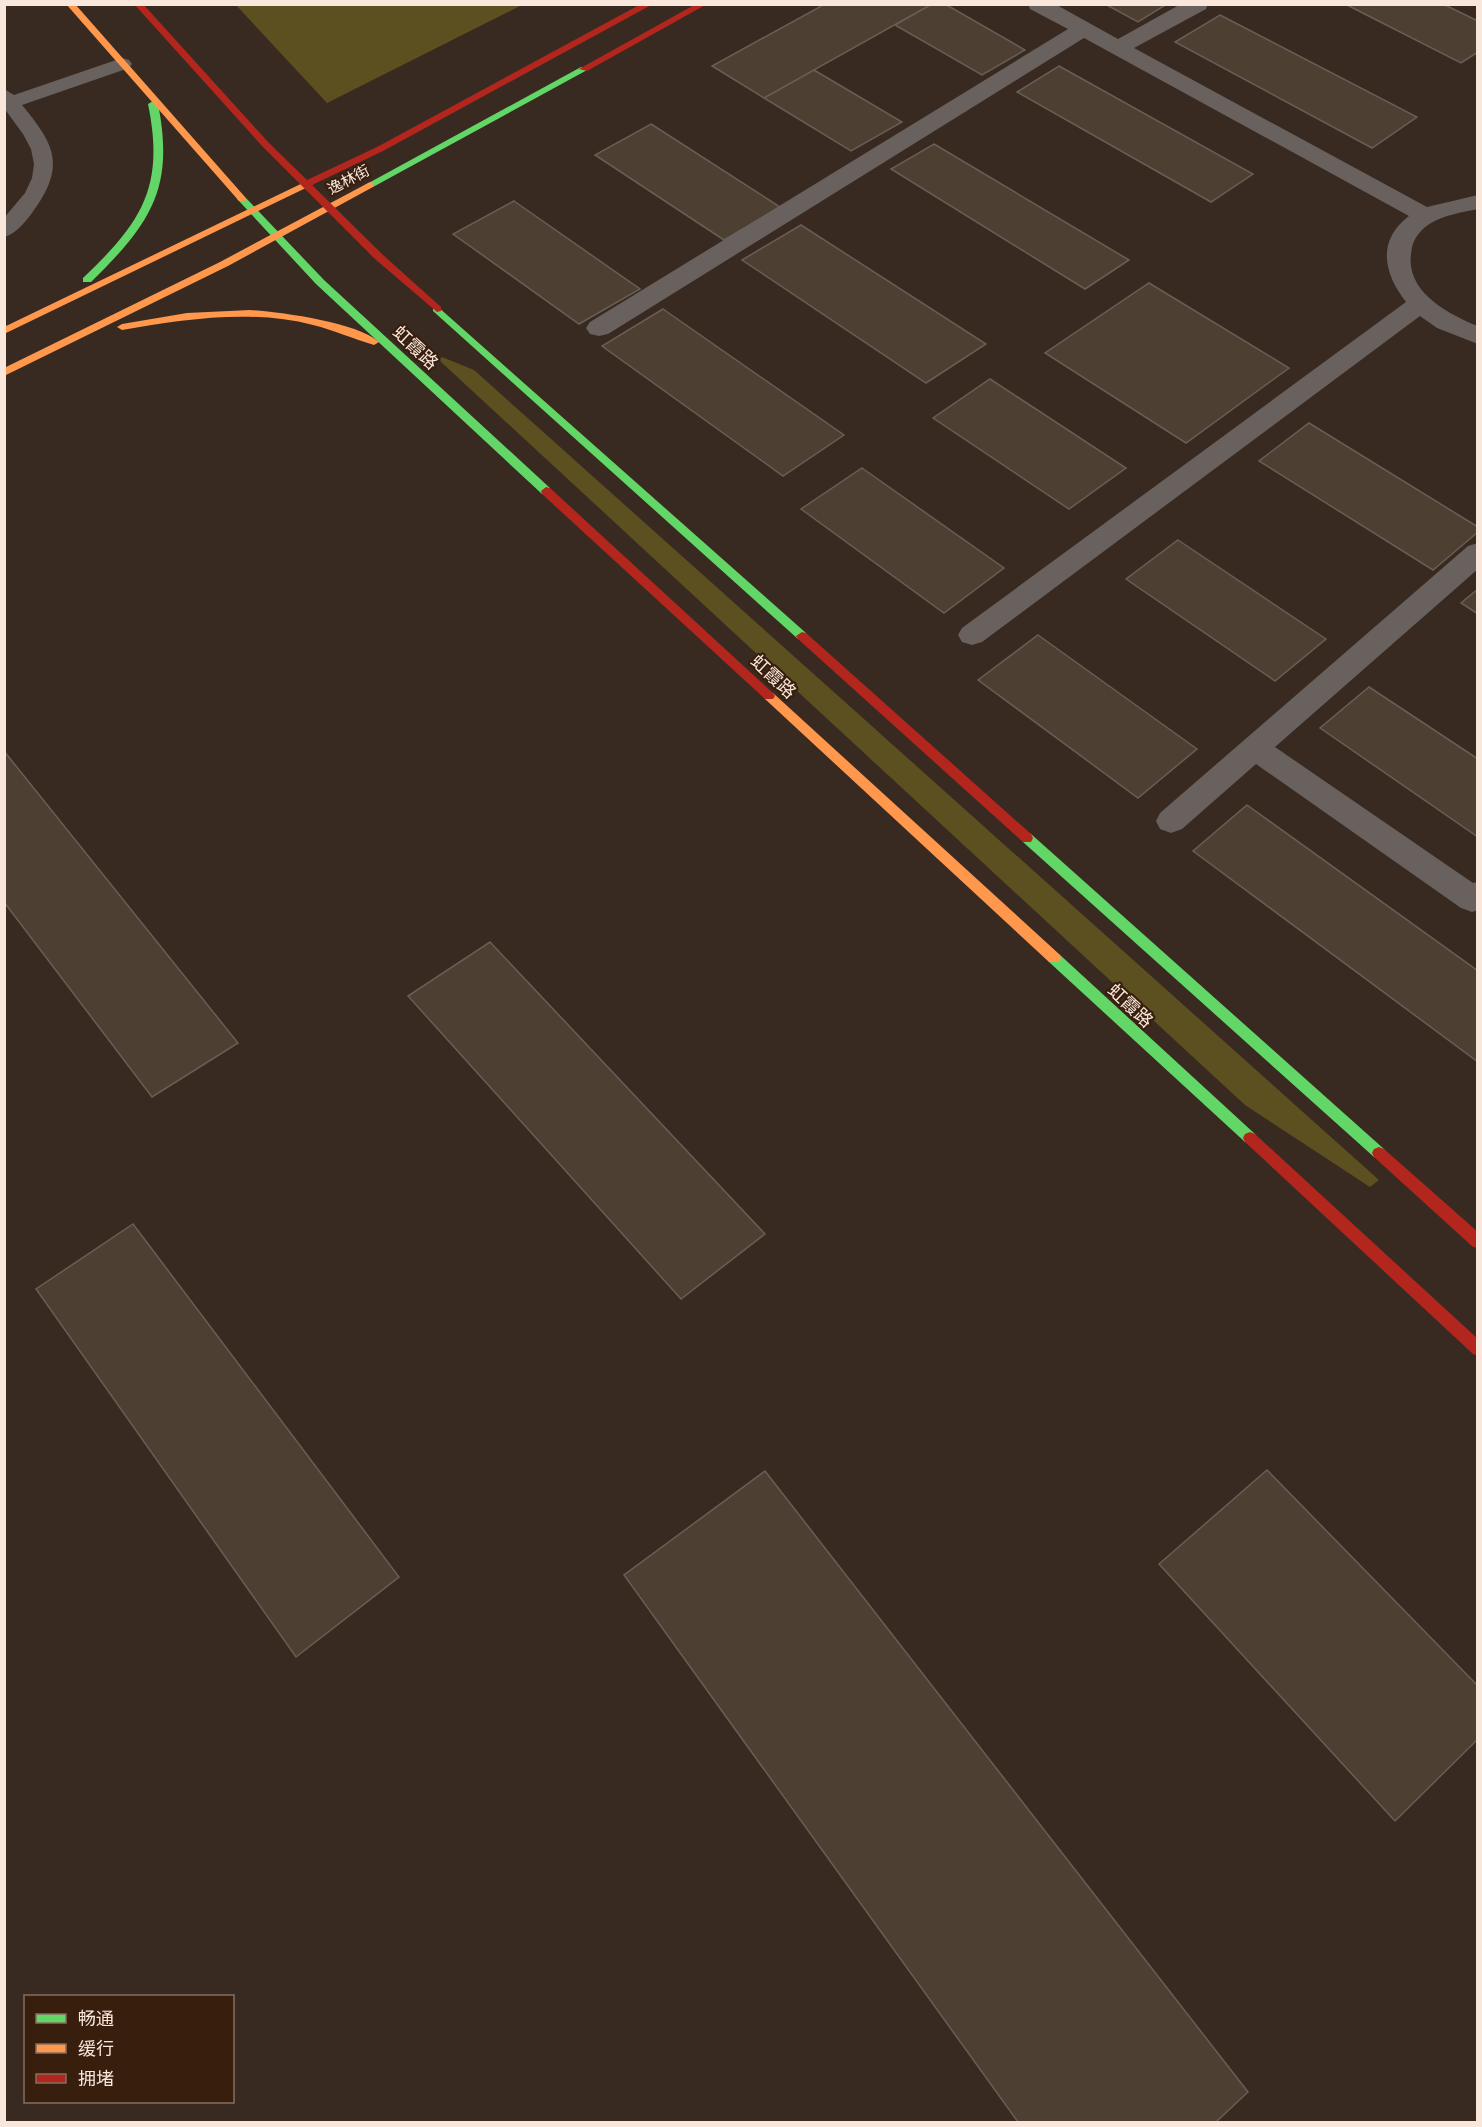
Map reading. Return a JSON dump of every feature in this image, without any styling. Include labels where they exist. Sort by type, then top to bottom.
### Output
[{"type":"street","name":"虹霞路","points":[[70,4],[252,211],[320,282],[1478,1349]]},
{"type":"street","points":[[138,4],[265,144],[380,257],[1478,1242]]},
{"type":"street","name":"逸林街","points":[[4,331],[380,149],[649,4]]},
{"type":"street","name":"逸林街","points":[[4,373],[276,236],[703,4]]},
{"type":"street","points":[[1038,4],[1424,215]]},
{"type":"street","points":[[1118,48],[1198,4]]},
{"type":"street","points":[[599,328],[1084,29]]},
{"type":"street","points":[[37,315],[81,285],[111,260],[149,204],[160,177],[164,149],[162,125],[150,97]]},
{"type":"street","points":[[1478,202],[1455,204],[1424,215],[1406,231],[1396,250],[1398,272],[1410,295],[1443,321],[1463,332],[1478,336]]},
{"type":"street","points":[[972,635],[1420,304]]},
{"type":"street","points":[[65,343],[149,321],[194,314],[244,313],[290,316],[332,326],[367,338],[399,355]]},
{"type":"street","points":[[1171,821],[1478,553]]},
{"type":"street","points":[[1254,748],[1472,899],[1478,894]]},
{"type":"lane","points":[[4,231],[23,213],[39,191],[46,170],[41,146],[7,94],[116,57]]},
{"type":"shaded area","points":[[236,5],[522,5],[327,103]]},
{"type":"shaded area","points":[[442,357],[474,370],[1379,1180],[1370,1187],[1245,1105],[439,360]]},
{"type":"building","points":[[825,4],[932,4],[764,98],[712,66]]},
{"type":"building","points":[[932,4],[945,4],[1025,50],[982,75],[895,25]]},
{"type":"building","points":[[1105,4],[1167,4],[1138,22]]},
{"type":"building","points":[[1345,4],[1443,4],[1478,21],[1478,52],[1461,63]]},
{"type":"building","points":[[1220,15],[1417,117],[1372,148],[1175,42]]},
{"type":"building","points":[[1059,66],[1253,174],[1211,202],[1017,92]]},
{"type":"building","points":[[814,70],[902,122],[851,151],[764,98]]},
{"type":"building","points":[[651,124],[780,207],[724,240],[595,155]]},
{"type":"building","points":[[934,144],[1129,260],[1085,289],[891,169]]},
{"type":"building","points":[[514,201],[640,289],[579,324],[453,234]]},
{"type":"building","points":[[801,225],[986,344],[926,383],[742,260]]},
{"type":"building","points":[[1149,283],[1289,368],[1186,443],[1045,353]]},
{"type":"building","points":[[663,309],[844,435],[783,476],[602,346]]},
{"type":"building","points":[[990,379],[1126,468],[1069,509],[933,418]]},
{"type":"building","points":[[1309,423],[1478,527],[1478,532],[1433,570],[1259,461]]},
{"type":"building","points":[[862,468],[1004,568],[944,613],[801,509]]},
{"type":"building","points":[[1178,540],[1326,639],[1275,681],[1126,579]]},
{"type":"building","points":[[1478,589],[1478,614],[1461,603]]},
{"type":"building","points":[[1038,635],[1197,749],[1138,798],[978,680]]},
{"type":"building","points":[[1369,687],[1478,759],[1478,837],[1320,728]]},
{"type":"building","points":[[4,751],[238,1043],[152,1097],[4,902]]},
{"type":"building","points":[[1247,805],[1478,971],[1478,1062],[1193,851]]},
{"type":"building","points":[[490,942],[765,1234],[681,1299],[408,996]]},
{"type":"building","points":[[133,1224],[399,1577],[296,1657],[36,1289]]},
{"type":"building","points":[[1267,1470],[1478,1686],[1478,1739],[1395,1821],[1159,1564]]},
{"type":"building","points":[[765,1471],[1248,2092],[1216,2122],[1018,2122],[624,1575]]},
{"type":"traffic: fast","points":[[370,185],[584,69]]},
{"type":"traffic: fast","points":[[87,280],[124,242],[149,202],[157,181],[160,158],[159,132],[153,104]]},
{"type":"traffic: fast","points":[[242,199],[320,282],[546,491]]},
{"type":"traffic: fast","points":[[437,309],[802,636]]},
{"type":"traffic: fast","points":[[1027,838],[1379,1153]]},
{"type":"traffic: fast","points":[[1054,958],[1250,1138]]},
{"type":"traffic: slow","points":[[70,4],[242,199]]},
{"type":"traffic: slow","points":[[4,331],[309,183]]},
{"type":"traffic: slow","points":[[4,373],[224,264],[370,185]]},
{"type":"traffic: slow","points":[[122,327],[187,316],[250,314],[312,321],[374,342]]},
{"type":"traffic: slow","points":[[769,696],[1054,958]]},
{"type":"traffic: jam","points":[[138,4],[265,144],[379,257],[437,309]]},
{"type":"traffic: jam","points":[[309,183],[380,149],[649,4]]},
{"type":"traffic: jam","points":[[584,69],[703,4]]},
{"type":"traffic: jam","points":[[546,491],[769,696]]},
{"type":"traffic: jam","points":[[802,636],[1027,838]]},
{"type":"traffic: jam","points":[[1250,1138],[1478,1349]]},
{"type":"traffic: jam","points":[[1379,1153],[1478,1242]]}]
